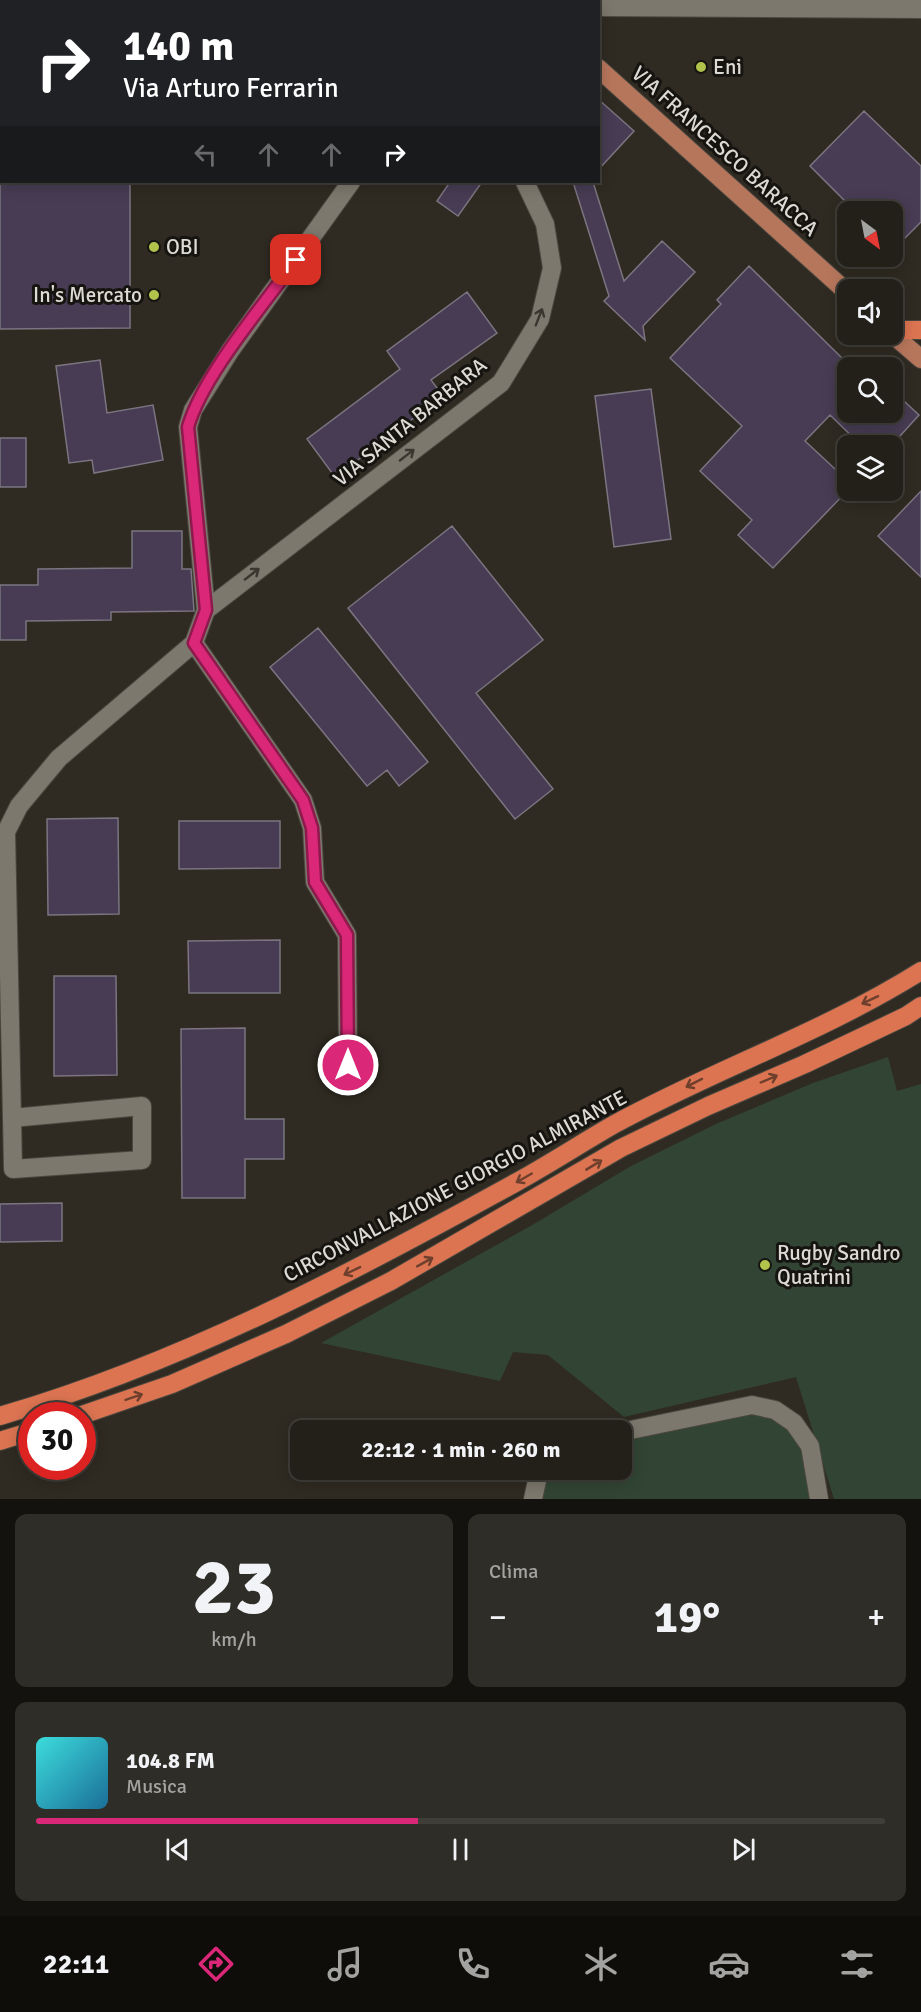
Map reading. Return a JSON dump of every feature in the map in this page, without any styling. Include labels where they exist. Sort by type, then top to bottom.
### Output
[{"type":"highway","points":[[903,331],[921,330]]},
{"type":"highway","name":"CIRCONVALLAZIONE GIORGIO ALMIRANTE","points":[[0,1416],[96,1384],[227,1332],[357,1269],[518,1181],[613,1125],[700,1080],[886,993],[921,971]]},
{"type":"highway","points":[[96,1410],[172,1384],[286,1335],[391,1281],[621,1148],[916,1010]]},
{"type":"highway","points":[[0,1441],[18,1435]]},
{"type":"main road","name":"VIA FRANCESCO BARACCA","points":[[600,70],[837,283]]},
{"type":"main road","points":[[903,342],[921,358]]},
{"type":"street","points":[[600,7],[921,9]]},
{"type":"street","points":[[12,1118],[142,1106],[142,1160],[13,1169],[6,832],[19,806],[59,758],[194,643],[206,610],[188,427],[193,410],[230,351],[350,183]]},
{"type":"street","name":"VIA SANTA BARBARA","points":[[206,610],[501,383],[540,319],[552,268],[545,224],[525,183]]},
{"type":"street","points":[[194,643],[303,800],[312,828],[315,882],[347,935],[348,1065]]},
{"type":"street","points":[[632,1430],[752,1405],[775,1410],[794,1423],[810,1446],[819,1499]]},
{"type":"street","points":[[533,1499],[537,1480]]},
{"type":"green space","points":[[888,1057],[897,1091],[921,1084],[921,1499],[834,1499],[796,1377],[624,1417],[548,1355],[513,1352],[500,1381],[321,1343],[534,1224],[631,1166],[716,1124],[813,1083]]},
{"type":"green space","points":[[752,1405],[794,1423],[819,1499],[533,1499],[540,1480],[632,1480],[632,1430]]},
{"type":"building","points":[[600,101],[634,131],[600,168]]},
{"type":"building","points":[[864,111],[921,166],[921,222],[903,240],[903,201],[845,201],[810,166]]},
{"type":"building","points":[[0,183],[130,183],[130,328],[0,329]]},
{"type":"building","points":[[449,183],[481,183],[458,216],[437,201]]},
{"type":"building","points":[[573,183],[593,183],[624,281],[662,241],[695,272],[643,326],[645,340],[604,301],[609,296]]},
{"type":"building","points":[[749,266],[841,357],[837,357],[837,422],[830,415],[805,441],[837,471],[837,501],[773,568],[738,535],[752,520],[700,471],[742,426],[670,358],[721,304],[717,300]]},
{"type":"building","points":[[467,292],[497,333],[431,380],[443,396],[335,477],[307,439],[400,369],[387,351]]},
{"type":"building","points":[[100,360],[107,413],[153,405],[163,460],[94,473],[92,460],[69,463],[56,366]]},
{"type":"building","points":[[651,389],[671,539],[614,547],[595,396]]},
{"type":"building","points":[[903,400],[919,415],[901,435],[851,435],[838,423],[903,423]]},
{"type":"building","points":[[0,438],[26,438],[26,487],[0,487]]},
{"type":"building","points":[[921,491],[921,577],[878,536]]},
{"type":"building","points":[[452,526],[543,640],[476,693],[553,789],[515,819],[348,608]]},
{"type":"building","points":[[132,531],[182,531],[182,569],[191,569],[194,611],[111,612],[111,620],[26,621],[26,640],[0,640],[0,585],[38,585],[38,569],[132,568]]},
{"type":"building","points":[[318,628],[428,762],[399,786],[387,770],[367,786],[270,667]]},
{"type":"building","points":[[118,818],[119,914],[48,915],[47,819]]},
{"type":"building","points":[[179,821],[280,821],[280,868],[179,869]]},
{"type":"building","points":[[280,940],[280,993],[189,993],[188,941]]},
{"type":"building","points":[[54,976],[116,976],[117,1075],[54,1076]]},
{"type":"building","points":[[245,1028],[245,1119],[284,1119],[284,1159],[245,1159],[245,1198],[182,1198],[181,1029]]},
{"type":"building","points":[[62,1203],[62,1241],[0,1242],[0,1204]]},
{"type":"place","name":"Eni","points":[[701,67]]},
{"type":"place","name":"OBI","points":[[154,247]]},
{"type":"place","name":"In's Mercato","points":[[154,295]]},
{"type":"place","name":"Rugby Sandro Quatrini","points":[[765,1265]]},
{"type":"route","points":[[296,260],[230,351],[193,410],[188,427],[206,610],[194,643],[303,800],[312,828],[315,882],[347,935],[348,1065]]}]
